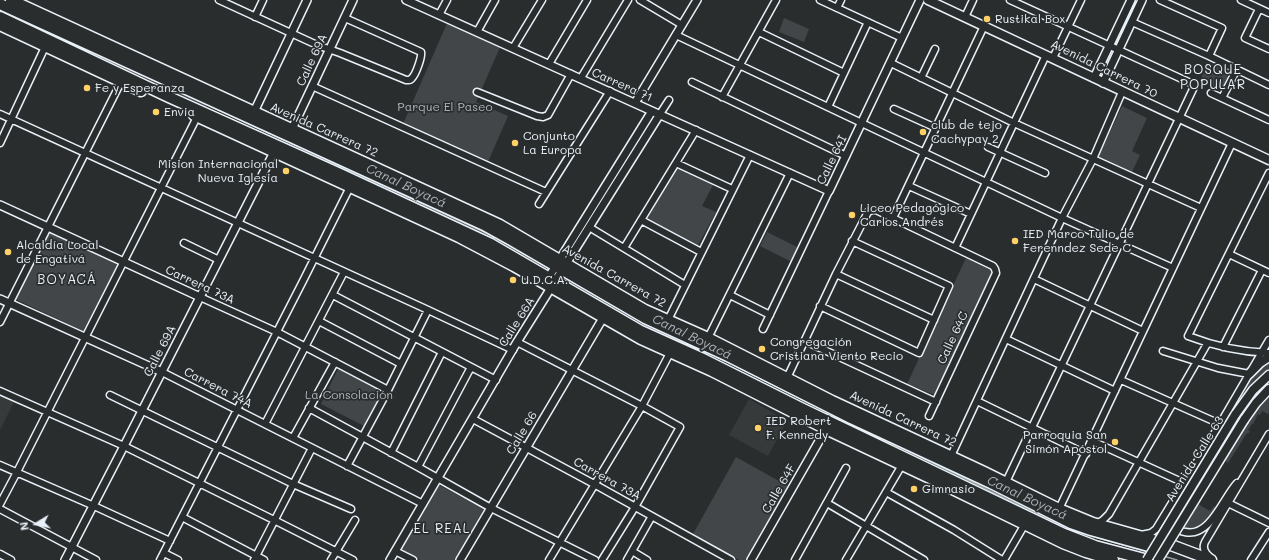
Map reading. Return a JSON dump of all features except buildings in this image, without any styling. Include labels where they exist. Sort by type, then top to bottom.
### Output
[{"type":"highway","name":"Avenida Carrera 72","points":[[10,0],[500,225],[604,318],[641,339],[712,371],[826,430],[993,508],[1063,543],[1103,558],[1113,560]]},
{"type":"highway","name":"Avenida Carrera 72","points":[[0,4],[496,231],[556,274],[641,331],[1075,539],[1147,560]]},
{"type":"highway","name":"Avenida Carrera 72","points":[[0,17],[66,49],[556,274],[861,423],[1071,523],[1191,558],[1211,560]]},
{"type":"highway","points":[[37,20],[58,21]]},
{"type":"highway","name":"Avenida Carrera 72","points":[[0,25],[90,68],[459,237],[629,301],[1060,509],[1096,524],[1178,548],[1191,558]]},
{"type":"highway","points":[[116,48],[133,64]]},
{"type":"highway","points":[[66,49],[75,61]]},
{"type":"highway","points":[[90,68],[109,68]]},
{"type":"highway","points":[[239,113],[254,112]]},
{"type":"highway","points":[[230,132],[251,133]]},
{"type":"highway","points":[[406,181],[413,194]]},
{"type":"highway","points":[[742,355],[750,368]]},
{"type":"highway","points":[[712,371],[727,371]]},
{"type":"highway","points":[[754,384],[761,397]]},
{"type":"highway","points":[[861,423],[875,420]]},
{"type":"highway","points":[[930,478],[946,477]]},
{"type":"highway","points":[[978,492],[993,508]]},
{"type":"highway","points":[[1178,548],[1191,558]]},
{"type":"main road","name":"Avenida Carrera 70","points":[[928,0],[1269,160]]},
{"type":"main road","points":[[1249,374],[1260,363],[1265,355]]},
{"type":"main road","name":"Avenida Calle 63","points":[[1147,560],[1235,416],[1253,390],[1269,375]]},
{"type":"main road","name":"Avenida Calle 63","points":[[1158,560],[1244,420],[1256,403],[1269,389]]},
{"type":"street","points":[[219,0],[330,50],[406,80],[411,80],[422,54],[420,51],[345,18]]},
{"type":"street","points":[[255,16],[263,0]]},
{"type":"street","points":[[254,112],[307,0]]},
{"type":"street","name":"Calle 69A","points":[[292,129],[353,0]]},
{"type":"street","name":"Carrera 71","points":[[406,0],[829,191]]},
{"type":"street","points":[[439,15],[447,0]]},
{"type":"street","points":[[477,32],[495,0]]},
{"type":"street","points":[[513,48],[542,0]]},
{"type":"street","points":[[549,64],[587,0]]},
{"type":"street","points":[[581,78],[628,0]]},
{"type":"street","points":[[640,0],[682,25]]},
{"type":"street","points":[[635,103],[697,0]]},
{"type":"street","points":[[722,97],[776,0]]},
{"type":"street","points":[[820,0],[902,38]]},
{"type":"street","points":[[837,8],[841,0]]},
{"type":"street","name":"Calle 64I","points":[[763,329],[920,0]]},
{"type":"street","points":[[965,18],[973,0]]},
{"type":"street","points":[[1006,482],[1195,85],[1118,51],[1010,0]]},
{"type":"street","points":[[787,378],[820,306],[868,212],[876,210],[955,248],[999,152],[1050,57],[1068,27],[1081,0]]},
{"type":"street","points":[[1094,78],[1131,0]]},
{"type":"street","points":[[1103,83],[1142,0]]},
{"type":"street","points":[[1160,0],[1222,28],[1209,56]]},
{"type":"street","points":[[1241,0],[1269,13]]},
{"type":"street","points":[[1260,9],[1245,38],[1269,49]]},
{"type":"street","points":[[828,107],[868,22]]},
{"type":"street","points":[[1132,22],[1237,68],[1269,84]]},
{"type":"street","points":[[894,218],[984,26]]},
{"type":"street","points":[[759,32],[844,73]]},
{"type":"street","points":[[676,35],[1062,218],[1173,268]]},
{"type":"street","points":[[0,143],[45,47]]},
{"type":"street","points":[[921,78],[935,49]]},
{"type":"street","points":[[890,63],[1014,123],[1201,208]]},
{"type":"street","points":[[1222,98],[1237,68]]},
{"type":"street","points":[[478,92],[537,116],[543,117],[548,115],[571,74]]},
{"type":"street","points":[[0,322],[121,82]]},
{"type":"street","points":[[692,82],[846,156]]},
{"type":"street","points":[[312,86],[546,192]]},
{"type":"street","points":[[538,204],[610,91]]},
{"type":"street","points":[[951,456],[1062,218],[1093,159],[1122,92]]},
{"type":"street","points":[[1211,93],[1269,120]]},
{"type":"street","name":"Calle 66A","points":[[556,274],[589,227],[669,100]]},
{"type":"street","points":[[894,109],[936,128]]},
{"type":"street","name":"Calle 66A","points":[[390,560],[652,110]]},
{"type":"street","points":[[0,114],[513,350]]},
{"type":"street","points":[[0,504],[197,117]]},
{"type":"street","points":[[624,248],[696,130]]},
{"type":"street","points":[[1060,509],[1232,143]]},
{"type":"street","points":[[988,147],[1045,173]]},
{"type":"street","name":"Calle 69A","points":[[65,560],[274,152]]},
{"type":"street","points":[[668,320],[750,155]]},
{"type":"street","points":[[676,163],[732,189]]},
{"type":"street","points":[[708,338],[790,173]]},
{"type":"street","points":[[1269,173],[1188,336],[1207,344],[1265,355],[1269,353]]},
{"type":"street","points":[[909,186],[971,214]]},
{"type":"street","points":[[160,560],[350,187]]},
{"type":"street","name":"Carrera 73A","points":[[0,205],[277,332],[305,348],[388,390]]},
{"type":"street","points":[[641,220],[701,252]]},
{"type":"street","points":[[589,227],[685,285]]},
{"type":"street","points":[[820,306],[919,353],[949,286],[852,241]]},
{"type":"street","points":[[184,243],[219,260]]},
{"type":"street","name":"Calle 64C","points":[[929,416],[996,272],[996,269],[993,266],[955,248]]},
{"type":"street","points":[[1229,254],[1265,271]]},
{"type":"street","points":[[1223,347],[1269,264]]},
{"type":"street","points":[[266,424],[344,272]]},
{"type":"street","points":[[836,274],[934,320]]},
{"type":"street","points":[[1034,279],[1144,331]]},
{"type":"street","points":[[730,295],[770,315]]},
{"type":"street","points":[[333,296],[496,380]]},
{"type":"street","name":"Carrera 74A","points":[[0,299],[162,372],[423,504]]},
{"type":"street","points":[[347,466],[415,339],[428,310]]},
{"type":"street","name":"Calle 66","points":[[460,560],[604,318]]},
{"type":"street","points":[[319,321],[401,364]]},
{"type":"street","points":[[1006,339],[1115,391]]},
{"type":"street","points":[[1265,355],[1269,340]]},
{"type":"street","points":[[805,341],[936,402]]},
{"type":"street","points":[[518,342],[680,427],[635,507],[602,560]]},
{"type":"street","points":[[1096,524],[1103,520],[1108,514],[1207,344]]},
{"type":"street","points":[[1136,535],[1154,532],[1249,374],[1196,362],[1163,351]]},
{"type":"street","points":[[391,453],[442,352]]},
{"type":"street","points":[[549,560],[642,406],[670,353]]},
{"type":"street","points":[[293,438],[335,362]]},
{"type":"street","points":[[418,467],[471,367]]},
{"type":"street","points":[[1121,380],[1220,424]]},
{"type":"street","points":[[0,391],[124,446],[353,560]]},
{"type":"street","points":[[110,395],[293,484],[351,509]]},
{"type":"street","points":[[977,401],[1086,454]]},
{"type":"street","points":[[309,408],[491,508],[595,560]]},
{"type":"street","name":"Carrera 73A","points":[[473,419],[594,484],[730,560]]},
{"type":"street","name":"Calle 64F","points":[[751,560],[826,430]]},
{"type":"street","points":[[1211,560],[1204,551],[1204,545],[1228,502],[1266,445],[1269,434]]},
{"type":"street","points":[[1092,441],[1184,483]]},
{"type":"street","points":[[255,558],[312,448]]},
{"type":"street","points":[[0,465],[170,541]]},
{"type":"street","points":[[846,560],[902,465]]},
{"type":"street","points":[[795,560],[846,468]]},
{"type":"street","points":[[1171,505],[1170,519],[1175,527],[1186,533],[1200,530],[1210,522],[1231,489],[1247,472]]},
{"type":"street","points":[[886,492],[954,530],[1003,560],[1025,524]]},
{"type":"street","points":[[1228,502],[1269,523]]},
{"type":"street","points":[[827,503],[924,560]]},
{"type":"street","points":[[0,509],[96,560]]},
{"type":"street","points":[[1108,514],[1114,529]]},
{"type":"street","points":[[626,560],[652,516]]},
{"type":"street","points":[[182,517],[255,558],[264,560]]},
{"type":"street","points":[[331,560],[355,520]]},
{"type":"street","points":[[1251,560],[1269,532]]},
{"type":"street","points":[[395,551],[413,560]]},
{"type":"street","points":[[632,551],[647,560]]},
{"type":"street","points":[[164,553],[178,560]]},
{"type":"street","points":[[0,554],[12,560]]},
{"type":"shaded area","points":[[0,395],[14,402],[0,430]]},
{"type":"shaded area","name":"IED Robert F. Kennedy","points":[[749,399],[787,421],[768,456],[729,435]]},
{"type":"green space","points":[[0,8],[209,102],[206,108],[0,14]]},
{"type":"green space","points":[[784,18],[809,29],[804,42],[779,32]]},
{"type":"green space","name":"Parque El Paseo","points":[[448,21],[501,45],[476,102],[508,116],[488,162],[403,124]]},
{"type":"green space","points":[[1208,62],[1230,73],[1221,91],[1200,81]]},
{"type":"green space","points":[[1122,106],[1147,118],[1132,151],[1140,155],[1131,174],[1098,158]]},
{"type":"green space","points":[[678,165],[725,187],[724,191],[713,185],[702,206],[716,212],[728,190],[695,251],[645,223]]},
{"type":"green space","points":[[48,229],[120,264],[87,333],[15,299]]},
{"type":"green space","points":[[767,232],[799,248],[792,262],[760,246]]},
{"type":"green space","points":[[966,258],[992,271],[935,395],[907,384]]},
{"type":"green space","points":[[1269,359],[1269,370],[1248,389],[1209,450],[1224,460],[1198,504],[1210,511],[1214,506],[1217,508],[1208,521],[1197,530],[1185,529],[1177,525],[1173,518],[1172,508],[1247,384],[1259,367]]},
{"type":"green space","name":"La Consolación","points":[[340,365],[383,389],[364,426],[321,404]]},
{"type":"green space","points":[[1269,395],[1269,413],[1268,414],[1262,411],[1260,415],[1258,414],[1248,430],[1250,431],[1248,434],[1247,433],[1228,463],[1224,460],[1252,415]]},
{"type":"green space","points":[[736,457],[788,486],[747,560],[739,560],[693,534]]},
{"type":"green space","points":[[439,485],[484,509],[456,560],[420,560],[399,550]]},
{"type":"waterway","name":"Canal Boyacá","points":[[210,106],[497,238],[528,256]]},
{"type":"waterway","name":"Canal Boyacá","points":[[535,260],[551,269]]},
{"type":"waterway","name":"Canal Boyacá","points":[[561,275],[642,322],[715,356],[847,422]]},
{"type":"waterway","name":"Canal Boyacá","points":[[855,425],[1058,524],[1091,536],[1148,552]]},
{"type":"waterway","name":"Canal Boyacá","points":[[1163,556],[1177,560]]},
{"type":"place","name":"Rustikal Box","points":[[987,19]]},
{"type":"place","name":"Fe y Esperanza","points":[[87,88]]},
{"type":"place","name":"Envia","points":[[156,112]]},
{"type":"place","name":"club de tejo Cachypay 2","points":[[923,132]]},
{"type":"place","name":"Conjunto La Europa","points":[[515,143]]},
{"type":"place","name":"Mision Internacional Nueva Iglesia","points":[[286,171]]},
{"type":"place","name":"Liceo Pedagógico Carlos Andrés","points":[[852,215]]},
{"type":"place","name":"IED Marco Tulio de Ferenndez Sede C","points":[[1015,241]]},
{"type":"place","name":"Alcaldía Local de Engativá","points":[[8,252]]},
{"type":"place","name":"U.D.C.A.","points":[[513,280]]},
{"type":"place","name":"Congregación Cristiana Viento Recio","points":[[762,349]]},
{"type":"place","name":"IED Robert F. Kennedy","points":[[758,428]]},
{"type":"place","name":"Parroquia San Simón Apóstol","points":[[1115,442]]},
{"type":"place","name":"Gimnasio","points":[[914,489]]},
{"type":"district","name":"BOSQUE POPULAR","points":[[1213,78]]},
{"type":"district","name":"BOYACÁ","points":[[67,280]]},
{"type":"district","name":"EL REAL","points":[[442,529]]}]
